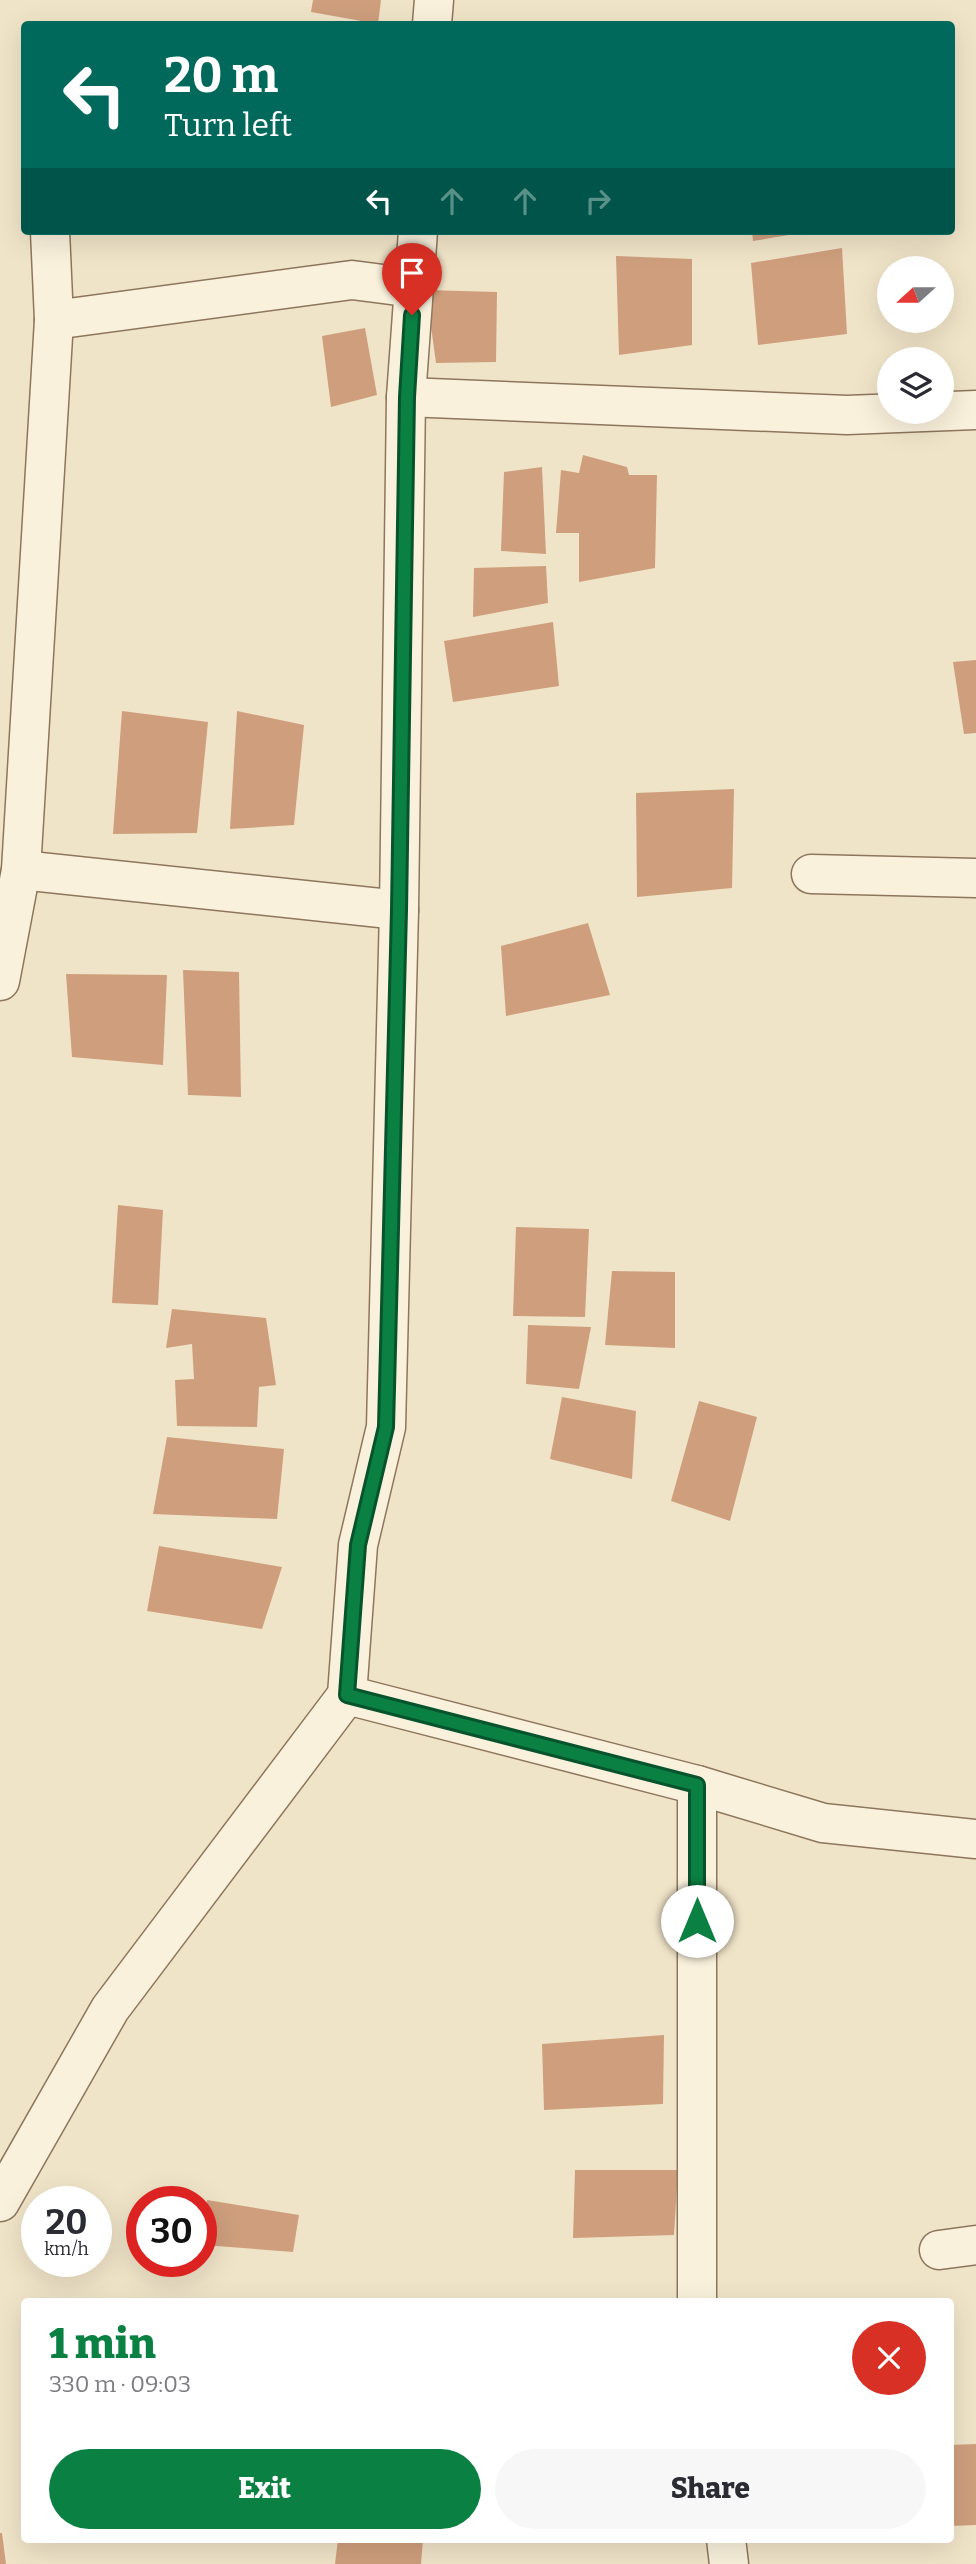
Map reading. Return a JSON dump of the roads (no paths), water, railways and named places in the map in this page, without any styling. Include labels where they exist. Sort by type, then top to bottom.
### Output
[{"type":"street","points":[[432,21],[433,0]]},
{"type":"street","points":[[0,981],[21,870],[54,320],[50,235]]},
{"type":"street","points":[[0,2202],[110,2009],[347,1695],[358,1545],[386,1427],[399,910],[407,397],[418,235]]},
{"type":"street","points":[[54,320],[352,280],[414,288]]},
{"type":"street","points":[[407,397],[847,415],[976,410]]},
{"type":"street","points":[[21,870],[399,910]]},
{"type":"street","points":[[811,874],[976,878]]},
{"type":"street","points":[[347,1695],[697,1785],[823,1823],[976,1839]]},
{"type":"street","points":[[697,1785],[697,2298]]},
{"type":"street","points":[[726,2543],[729,2564]]}]
